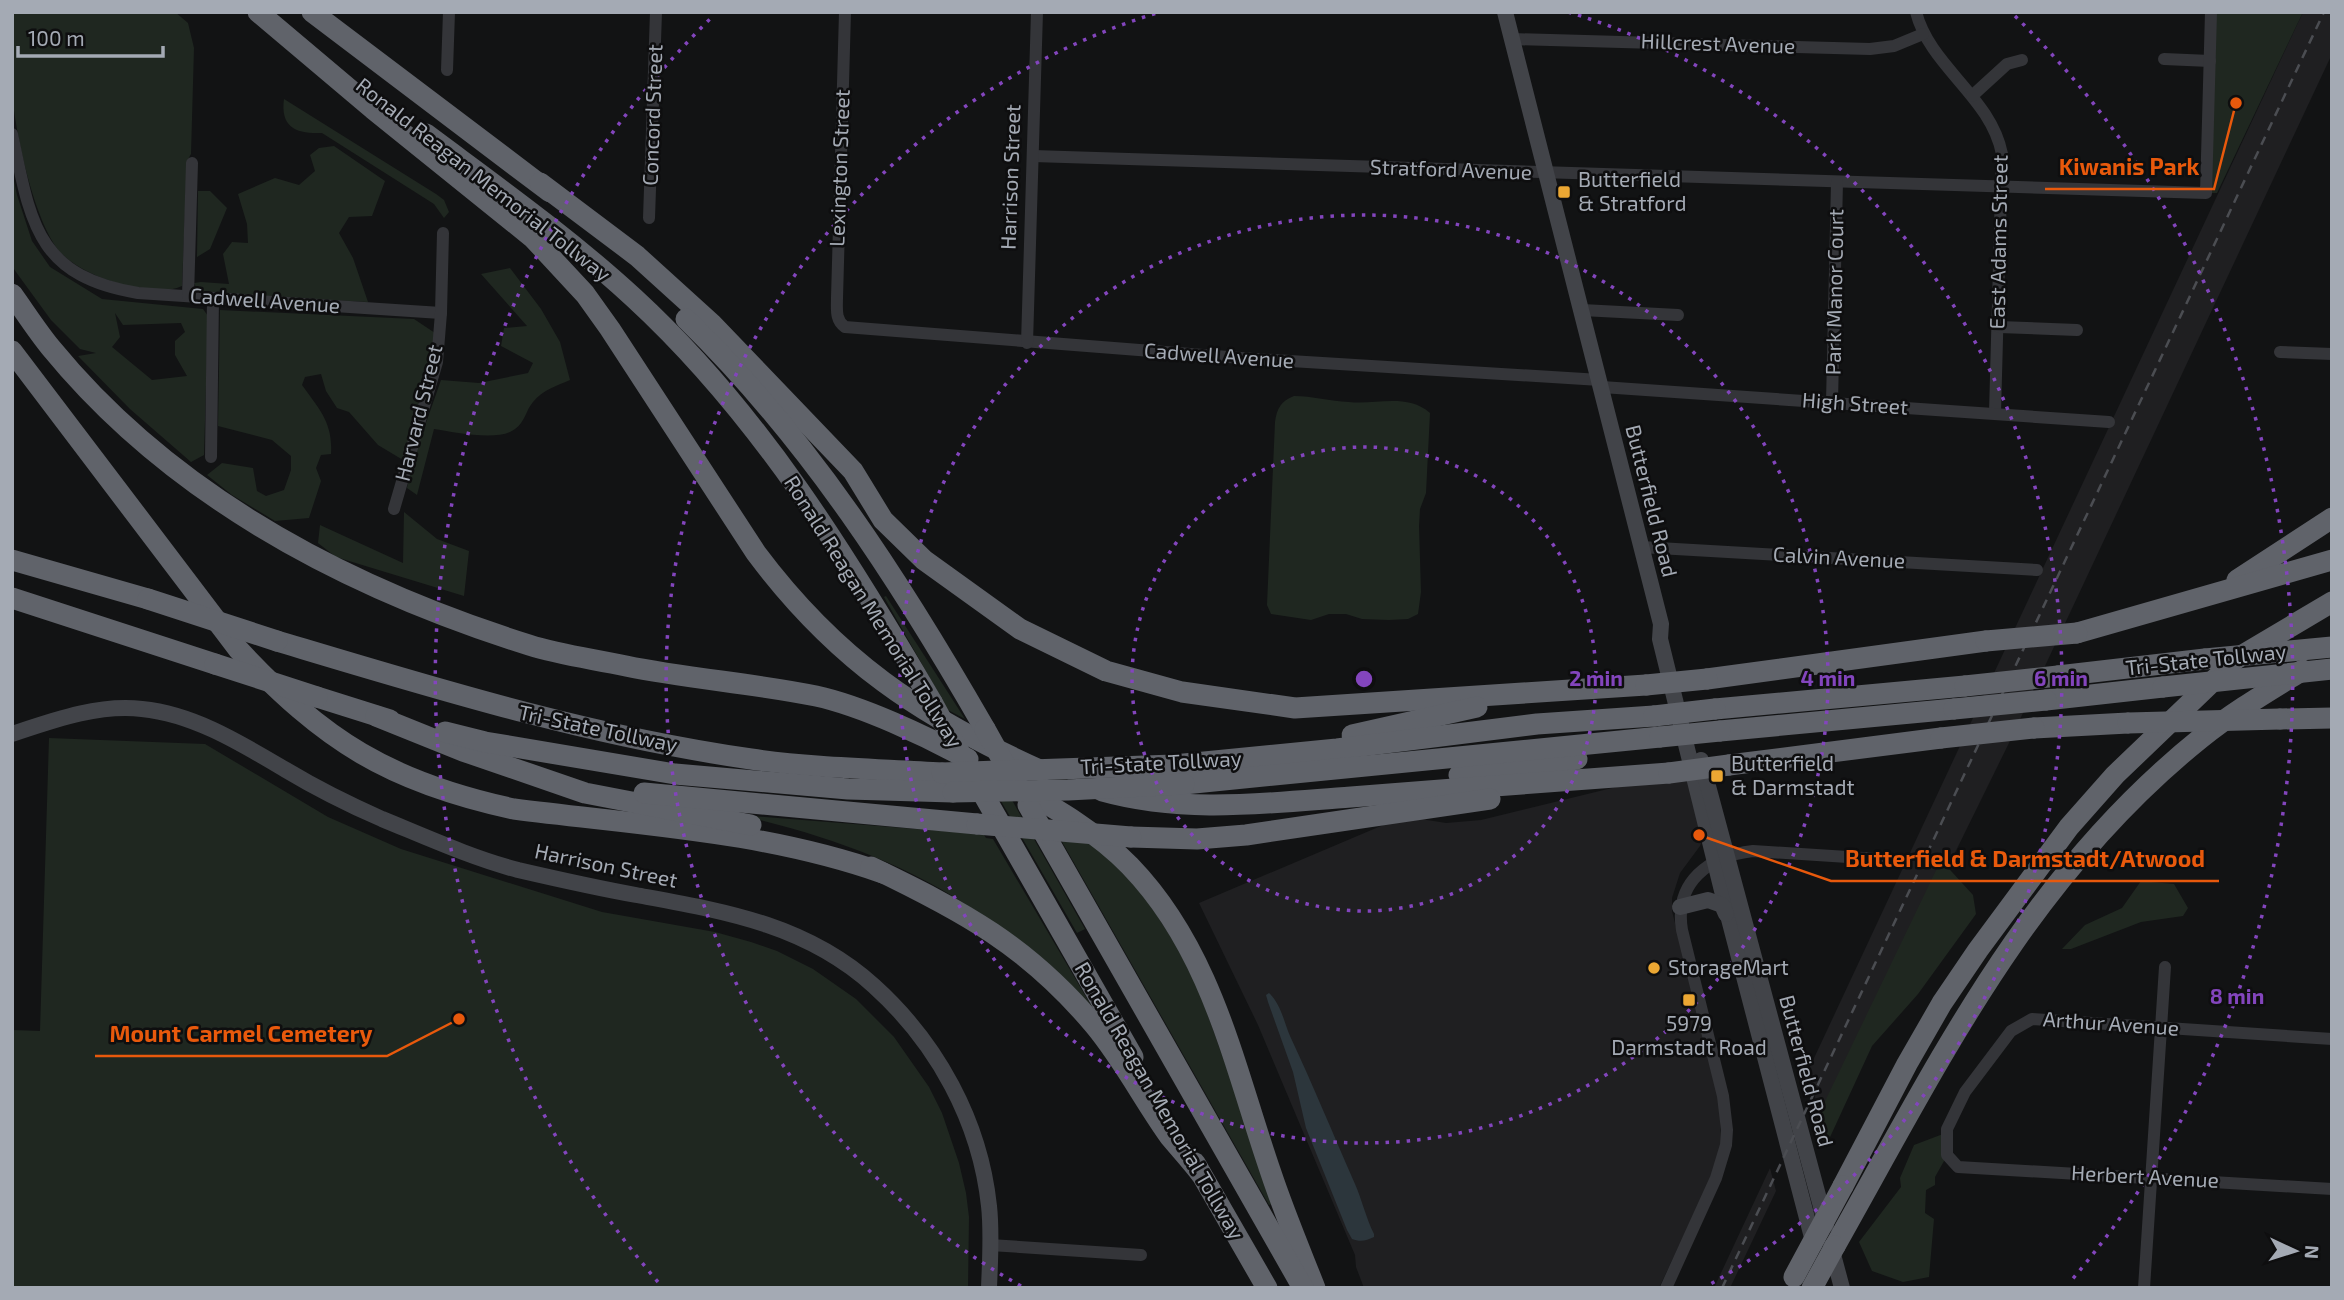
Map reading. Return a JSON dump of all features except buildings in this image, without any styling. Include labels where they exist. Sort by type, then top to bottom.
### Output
[{"type":"highway","name":"Ronald Reagan Memorial Tollway","points":[[260,12],[534,214],[589,258],[675,339],[754,429],[824,524],[932,702],[1267,1288]]},
{"type":"highway","points":[[260,12],[373,109],[505,214],[557,262],[585,294],[610,329],[734,521],[778,583],[834,642],[875,676],[923,711],[974,739],[1050,775],[1098,790],[1178,805],[1248,805],[1669,773]]},
{"type":"highway","name":"Ronald Reagan Memorial Tollway","points":[[313,12],[540,183],[698,330],[801,447],[881,555],[935,642],[1303,1288]]},
{"type":"highway","points":[[540,183],[637,256],[712,324],[853,471],[883,520],[924,559],[1020,629],[1106,671],[1182,692],[1295,708],[1541,693],[1707,679],[1986,641],[2077,633],[2332,560]]},
{"type":"highway","points":[[12,294],[51,348],[108,408],[170,464],[235,512],[357,579],[404,600],[532,646],[642,669],[819,696],[852,706],[943,745],[1056,809],[1111,849],[1146,884],[1173,920],[1208,988],[1224,1024],[1271,1173],[1315,1288]]},
{"type":"highway","points":[[12,351],[238,649],[270,683],[307,716],[354,751],[402,776],[473,800],[525,810],[763,841],[835,858],[883,873]]},
{"type":"highway","points":[[2219,592],[2332,518]]},
{"type":"highway","name":"Tri-State Tollway","points":[[12,560],[148,599],[472,700],[622,736],[752,760],[942,773],[1179,774],[1661,743],[1790,724],[2332,669]]},
{"type":"highway","name":"Tri-State Tollway","points":[[12,598],[376,716],[485,742],[675,774],[848,789],[953,792],[1068,790],[1179,774],[1273,756],[1537,724],[1654,716],[1965,686],[2332,647]]},
{"type":"highway","points":[[1798,1284],[1843,1186],[1942,1003],[2069,827],[2115,775],[2236,659],[2328,602]]},
{"type":"highway","points":[[1798,1284],[1851,1218],[1955,1031],[1984,985],[2040,905],[2098,835],[2139,793],[2204,736],[2263,695],[2332,653]]},
{"type":"highway","points":[[1273,756],[1541,693]]},
{"type":"highway","points":[[376,716],[508,768],[585,793],[768,829],[832,849],[946,903],[974,919],[1030,959],[1056,983],[1116,1053],[1169,1135],[1201,1174]]},
{"type":"highway","points":[[508,768],[572,782],[740,804],[1131,837],[1197,839],[1246,835],[1729,765],[2034,728],[2332,718]]},
{"type":"highway","points":[[1284,801],[1322,793],[1661,743]]},
{"type":"main road","name":"Butterfield Road","points":[[1505,12],[1661,624],[1668,636],[1721,858],[1842,1288]]},
{"type":"main road","name":"Harrison Street","points":[[12,734],[88,712],[142,709],[169,714],[202,725],[369,813],[441,843],[513,868],[750,918],[786,930],[816,945],[872,984],[897,1008],[941,1065],[967,1117],[983,1168],[989,1204],[989,1288]]},
{"type":"main road","name":"Butterfield Road","points":[[1721,858],[1729,919],[1825,1288]]},
{"type":"main road","points":[[1680,906],[1708,900],[1722,905],[1729,919]]},
{"type":"street","points":[[447,70],[449,12]]},
{"type":"street","name":"Concord Street","points":[[649,218],[656,12]]},
{"type":"street","name":"Lexington Street","points":[[839,323],[837,298],[845,12]]},
{"type":"street","name":"Harrison Street","points":[[1027,343],[1037,12]]},
{"type":"street","name":"East Adams Street","points":[[1916,12],[1923,34],[1991,122],[2000,142],[2003,187],[1995,413]]},
{"type":"street","points":[[2164,59],[2210,61],[2211,12]]},
{"type":"street","name":"Hillcrest Avenue","points":[[1512,39],[1870,49],[1894,46],[1923,34]]},
{"type":"street","points":[[1972,96],[2007,65],[2022,60]]},
{"type":"street","name":"Stratford Avenue","points":[[1033,156],[2206,193],[2210,61]]},
{"type":"street","name":"Cadwell Avenue","points":[[12,134],[29,208],[38,230],[48,248],[62,264],[90,281],[129,291],[441,313]]},
{"type":"street","points":[[188,296],[192,163]]},
{"type":"street","name":"Park Manor Court","points":[[1832,402],[1837,182]]},
{"type":"street","name":"Harvard Street","points":[[394,509],[437,362],[443,233]]},
{"type":"street","points":[[211,457],[213,298]]},
{"type":"street","points":[[1582,310],[1678,315]]},
{"type":"street","name":"Cadwell Avenue","points":[[839,323],[853,329],[1027,343],[1601,384]]},
{"type":"street","points":[[1999,327],[2077,330]]},
{"type":"street","points":[[2280,352],[2332,354]]},
{"type":"street","name":"High Street","points":[[1601,384],[2109,422]]},
{"type":"street","name":"Calvin Avenue","points":[[1641,547],[2037,570]]},
{"type":"street","points":[[1666,1288],[1716,1178],[1727,1130],[1723,1096],[1682,930],[1680,906],[1689,885],[1721,858],[1753,851],[1894,860]]},
{"type":"street","points":[[2144,1288],[2165,967]]},
{"type":"street","name":"Arthur Avenue","points":[[1958,1167],[1947,1154],[1947,1129],[1965,1092],[2011,1031],[2032,1019],[2332,1039]]},
{"type":"street","name":"Herbert Avenue","points":[[1958,1167],[2332,1189]]},
{"type":"street","points":[[990,1245],[1142,1255]]},
{"type":"shaded area","points":[[12,12],[175,12],[188,23],[194,48],[191,154],[187,161],[182,286],[168,290],[151,290],[112,282],[75,265],[53,242],[35,202],[17,131],[11,83]]},
{"type":"shaded area","points":[[2216,12],[2303,12],[2217,193],[2210,193]]},
{"type":"shaded area","points":[[2303,12],[2332,12],[2332,54],[2008,745],[1822,1123],[1808,1071]]},
{"type":"shaded area","points":[[284,99],[436,194],[444,200],[449,212],[444,218],[434,204],[322,133],[305,132],[292,127],[285,117]]},
{"type":"shaded area","points":[[334,146],[385,181],[372,216],[349,217],[339,233],[353,258],[368,302],[199,293],[194,283],[229,284],[223,254],[232,242],[248,243],[247,224],[238,194],[275,178],[299,185],[315,171],[310,155],[319,148]]},
{"type":"shaded area","points":[[12,171],[32,241],[50,267],[102,299],[203,309],[208,316],[204,455],[191,462],[130,409],[78,356],[96,353],[80,349],[51,320],[12,266]],"holes":[[[115,313],[123,325],[181,323],[185,332],[175,341],[175,355],[187,376],[152,380],[112,347],[120,337]]]},
{"type":"shaded area","points":[[198,191],[210,191],[227,208],[210,249],[197,257]]},
{"type":"shaded area","points":[[510,268],[541,309],[560,342],[570,380],[537,398],[521,423],[508,433],[488,436],[434,429],[417,495],[407,488],[413,460],[441,380],[479,383],[528,373],[533,363],[501,346],[504,328],[527,326],[481,274]]},
{"type":"shaded area","points":[[220,310],[414,319],[435,333],[432,364],[403,460],[378,445],[349,412],[337,408],[326,391],[321,374],[305,377],[302,385],[324,416],[331,443],[331,454],[321,455],[316,468],[321,481],[309,518],[275,521],[232,495],[207,475],[222,463],[253,468],[257,491],[266,496],[284,490],[291,470],[291,456],[272,440],[218,426]]},
{"type":"shaded area","points":[[1294,396],[1359,403],[1411,403],[1430,413],[1426,493],[1420,509],[1421,592],[1418,614],[1408,619],[1389,620],[1329,614],[1311,620],[1271,614],[1267,605],[1275,422],[1280,406]]},
{"type":"shaded area","points":[[404,512],[437,539],[469,551],[464,596],[336,557],[318,543],[320,525],[403,563]]},
{"type":"shaded area","points":[[886,596],[965,719],[948,710],[884,597]]},
{"type":"shaded area","points":[[49,738],[205,744],[328,817],[401,849],[602,912],[715,932],[751,942],[777,951],[813,969],[856,999],[894,1037],[929,1087],[942,1113],[966,1193],[969,1217],[968,1288],[12,1288],[12,1030],[40,1031]]},
{"type":"shaded area","points":[[1684,767],[1702,840],[1680,873],[1672,898],[1672,911],[1720,1102],[1721,1146],[1709,1182],[1659,1288],[1364,1288],[1356,1267],[1355,1255],[1258,1025],[1199,903],[1395,820],[1421,819],[1446,823],[1481,820],[1616,787]]},
{"type":"shaded area","points":[[990,782],[1008,793],[1085,929],[1077,933]]},
{"type":"shaded area","points":[[752,816],[967,833],[993,839],[1092,1007],[992,923],[925,880],[840,844]]},
{"type":"shaded area","points":[[1061,840],[1094,844],[1143,894],[1191,968],[1275,1203],[1269,1205]]},
{"type":"shaded area","points":[[1941,860],[1973,895],[1976,914],[1918,994],[1872,1046],[1825,1148],[1816,1120]]},
{"type":"shaded area","points":[[2141,881],[2174,884],[2188,908],[2183,916],[2141,922],[2071,949],[2062,949],[2085,925],[2122,908]]},
{"type":"shaded area","points":[[1269,993],[1279,1008],[1315,1091],[1355,1184],[1374,1237],[1360,1241],[1352,1239],[1347,1230],[1306,1128],[1293,1072],[1266,995]]},
{"type":"shaded area","points":[[1943,1134],[1944,1161],[1935,1177],[1935,1185],[1926,1190],[1925,1213],[1934,1219],[1929,1277],[1903,1282],[1872,1271],[1859,1242],[1901,1187],[1900,1178],[1914,1145]]},
{"type":"shaded area","points":[[1770,1168],[1776,1191],[1730,1288],[1714,1288]]},
{"type":"railway","points":[[1722,1288],[2324,12]]},
{"type":"place","name":"Kiwanis Park","points":[[2236,103]]},
{"type":"place","name":"Butterfield & Stratford","points":[[1564,192]]},
{"type":"place","name":"Butterfield & Darmstadt","points":[[1717,776]]},
{"type":"place","name":"Butterfield & Darmstadt/Atwood","points":[[1699,835]]},
{"type":"place","name":"StorageMart","points":[[1654,968]]},
{"type":"place","name":"5979 Darmstadt Road","points":[[1689,1000]]},
{"type":"place","name":"Mount Carmel Cemetery","points":[[459,1019]]}]
